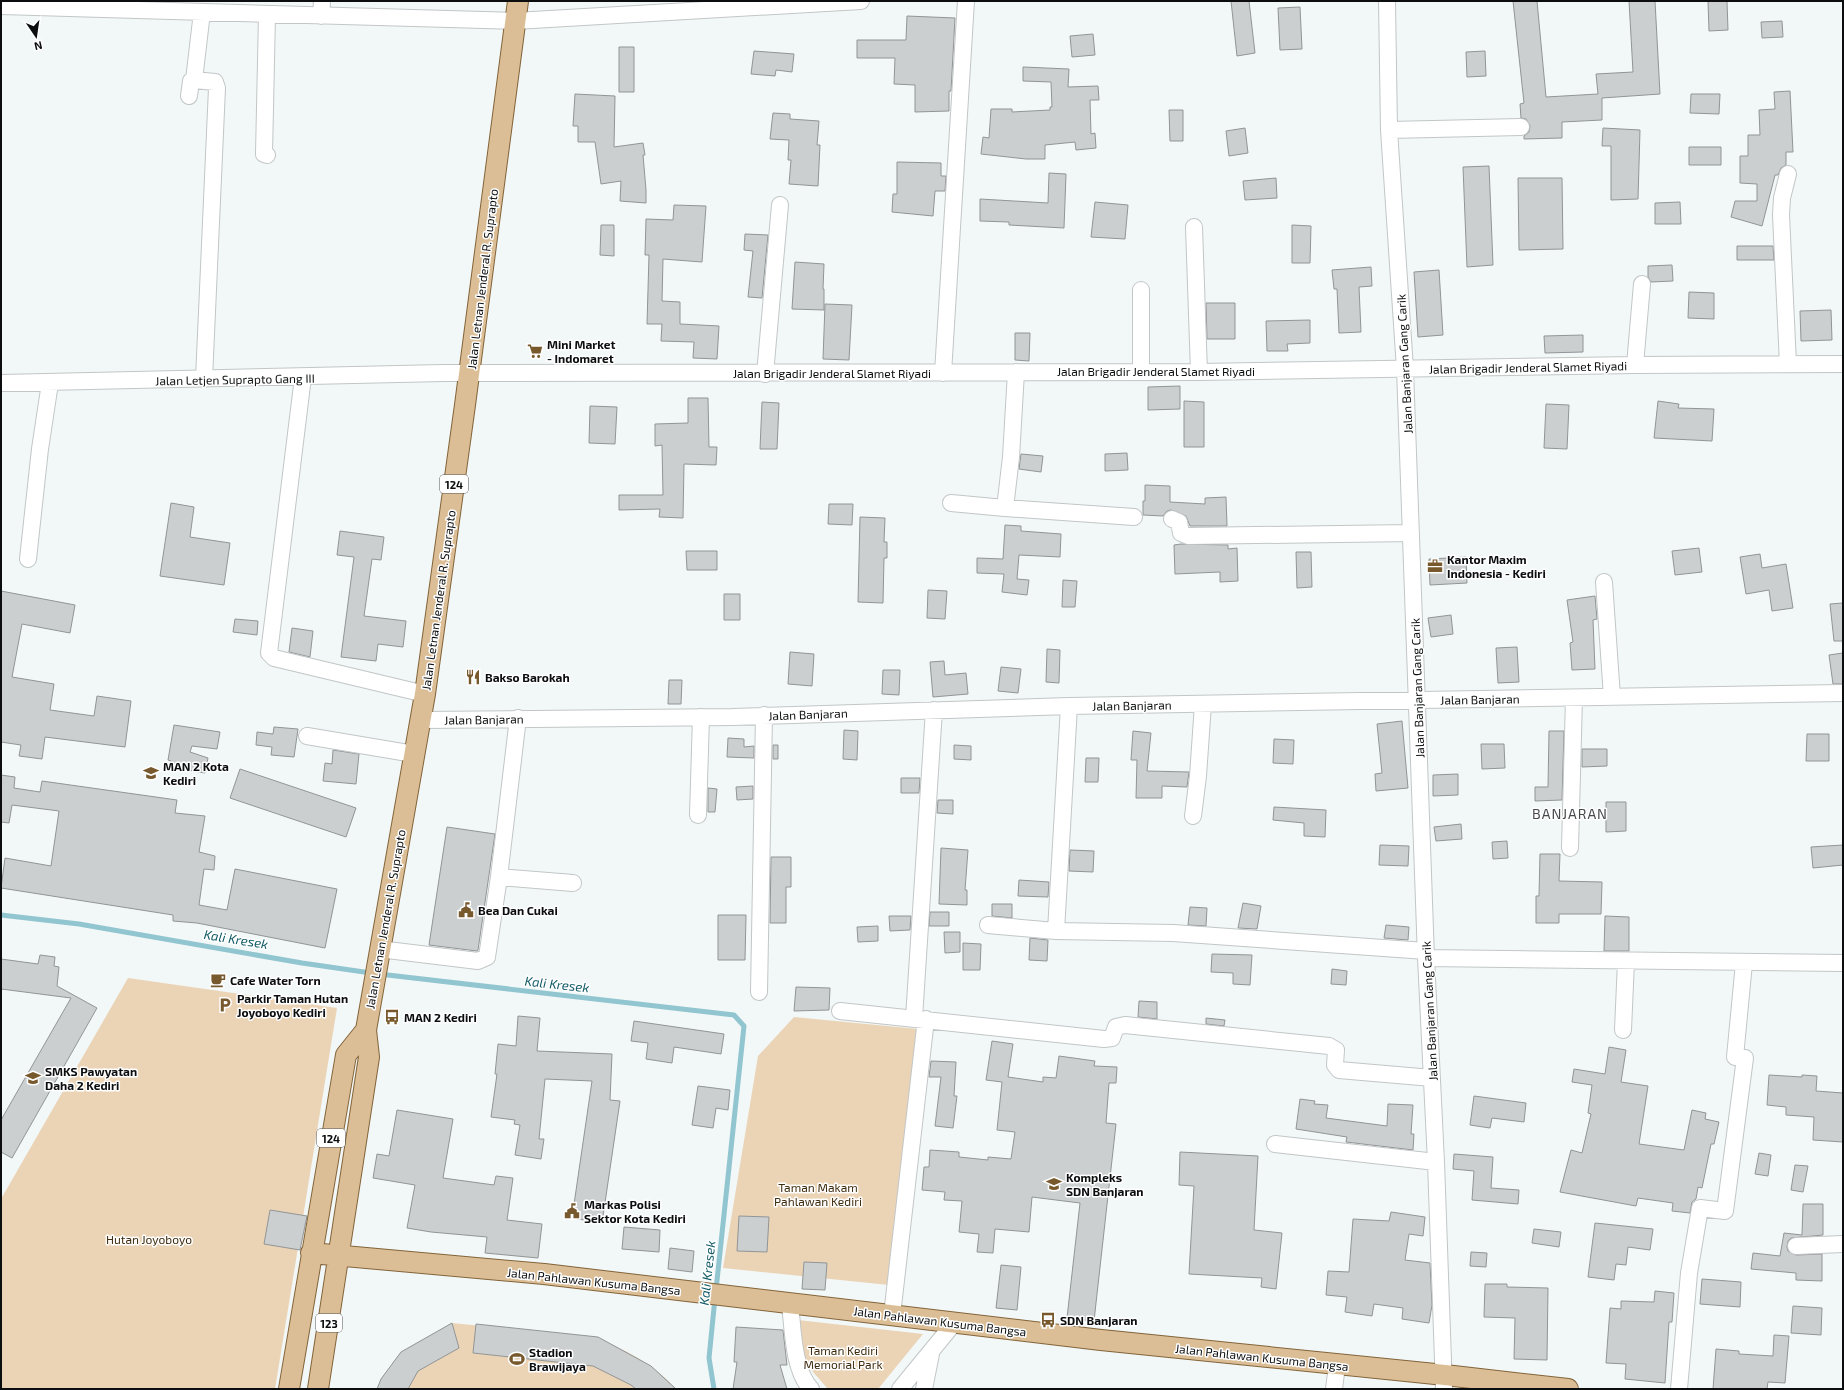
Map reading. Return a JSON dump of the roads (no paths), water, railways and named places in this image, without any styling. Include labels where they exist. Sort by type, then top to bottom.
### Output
[{"type":"main road","name":"Jalan Letnan Jenderal R. Suprapto","points":[[338,1257],[369,1057],[366,1030],[425,694],[518,1]]},
{"type":"main road","name":"Jalan Letnan Jenderal R. Suprapto","points":[[312,1253],[346,1055],[366,1030]]},
{"type":"main road","name":"Jalan Pahlawan Kusuma Bangsa","points":[[312,1253],[338,1257],[544,1274],[1101,1340],[1337,1365],[1445,1382],[1568,1389]]},
{"type":"main road","name":"123","points":[[289,1389],[312,1253]]},
{"type":"main road","name":"123","points":[[318,1389],[338,1257]]},
{"type":"street","points":[[1,6],[65,4],[202,12],[267,14],[322,8],[515,21],[861,1]]},
{"type":"street","points":[[943,373],[966,1]]},
{"type":"street","name":"Jalan Banjaran Gang Carik","points":[[1387,1],[1389,130],[1405,369],[1426,954],[1445,1382]]},
{"type":"street","points":[[190,96],[191,81],[194,80],[202,12]]},
{"type":"street","points":[[267,14],[264,148],[264,154],[267,155]]},
{"type":"street","points":[[194,80],[215,82],[217,88],[204,379]]},
{"type":"street","points":[[1389,130],[1521,127]]},
{"type":"street","points":[[1788,174],[1782,198],[1781,215],[1788,364]]},
{"type":"street","points":[[765,374],[780,205]]},
{"type":"street","points":[[1194,227],[1200,372]]},
{"type":"street","points":[[1636,365],[1642,284]]},
{"type":"street","points":[[1141,290],[1141,372]]},
{"type":"street","name":"Jalan Brigadir Jenderal Slamet Riyadi","points":[[469,374],[1200,372],[1636,365],[1843,364]]},
{"type":"street","points":[[1005,508],[1011,457],[1016,372]]},
{"type":"street","name":"Jalan Letjen Suprapto Gang III","points":[[1,383],[469,374]]},
{"type":"street","points":[[303,377],[269,654],[274,658],[425,694]]},
{"type":"street","points":[[28,559],[40,449],[50,383]]},
{"type":"street","points":[[951,503],[1134,517]]},
{"type":"street","points":[[1172,519],[1179,522],[1181,533],[1188,536],[1411,533]]},
{"type":"street","points":[[1604,582],[1612,697]]},
{"type":"street","name":"Jalan Banjaran","points":[[420,720],[701,717],[1069,706],[1843,693]]},
{"type":"street","points":[[1570,848],[1574,698]]},
{"type":"street","points":[[1193,816],[1198,776],[1203,704]]},
{"type":"street","points":[[1056,931],[1069,706]]},
{"type":"street","points":[[892,1315],[920,1019],[934,710]]},
{"type":"street","points":[[760,992],[764,715]]},
{"type":"street","points":[[698,815],[701,717]]},
{"type":"street","points":[[378,958],[478,961],[484,960],[489,952],[518,718]]},
{"type":"street","points":[[306,736],[414,754]]},
{"type":"street","points":[[499,877],[573,883]]},
{"type":"street","points":[[988,925],[1056,931],[1173,933],[1426,954],[1626,961],[1843,963]]},
{"type":"street","points":[[1623,1030],[1626,961]]},
{"type":"street","points":[[1679,1389],[1689,1273],[1700,1208],[1724,1212],[1745,1058],[1735,1057],[1744,962]]},
{"type":"street","points":[[840,1011],[1104,1039],[1112,1038],[1116,1027],[1125,1026],[1329,1046],[1336,1050],[1335,1065],[1338,1070],[1432,1078]]},
{"type":"street","points":[[1275,1144],[1436,1162]]},
{"type":"street","points":[[1796,1246],[1843,1244]]},
{"type":"street","points":[[790,1304],[798,1366],[806,1384],[811,1389]]},
{"type":"street","points":[[900,1389],[955,1322]]},
{"type":"street","points":[[924,1389],[930,1354]]},
{"type":"street","points":[[1334,1389],[1337,1365]]},
{"type":"waterway","name":"Kali Kresek","points":[[1,915],[79,924],[302,963],[371,973]]},
{"type":"waterway","name":"Kali Kresek","points":[[379,974],[734,1015],[744,1026],[716,1290]]},
{"type":"waterway","name":"Kali Kresek","points":[[714,1389],[709,1358],[715,1298]]},
{"type":"place","name":"Mini Market - Indomaret","points":[[535,351]]},
{"type":"place","name":"Kantor Maxim Indonesia - Kediri","points":[[1435,566]]},
{"type":"place","name":"Bakso Barokah","points":[[473,677]]},
{"type":"place","name":"MAN 2 Kota Kediri","points":[[151,773]]},
{"type":"place","name":"Bea Dan Cukai","points":[[466,910]]},
{"type":"place","name":"Cafe Water Torn","points":[[218,980]]},
{"type":"place","name":"Parkir Taman Hutan Joyoboyo Kediri","points":[[225,1005]]},
{"type":"place","name":"MAN 2 Kediri","points":[[392,1017]]},
{"type":"place","name":"SMKS Pawyatan Daha 2 Kediri","points":[[33,1078]]},
{"type":"place","name":"Kompleks SDN Banjaran","points":[[1054,1184]]},
{"type":"place","name":"Markas Polisi Sektor Kota Kediri","points":[[572,1211]]},
{"type":"place","name":"SDN Banjaran","points":[[1048,1320]]},
{"type":"place","name":"Stadion Brawijaya","points":[[517,1359]]},
{"type":"district","name":"BANJARAN","points":[[1570,813]]},
{"type":"park label","name":"Taman Makam Pahlawan Kediri","points":[[818,1194]]},
{"type":"park label","name":"Hutan Joyoboyo","points":[[149,1239]]},
{"type":"park label","name":"Taman Kediri Memorial Park","points":[[843,1357]]}]
